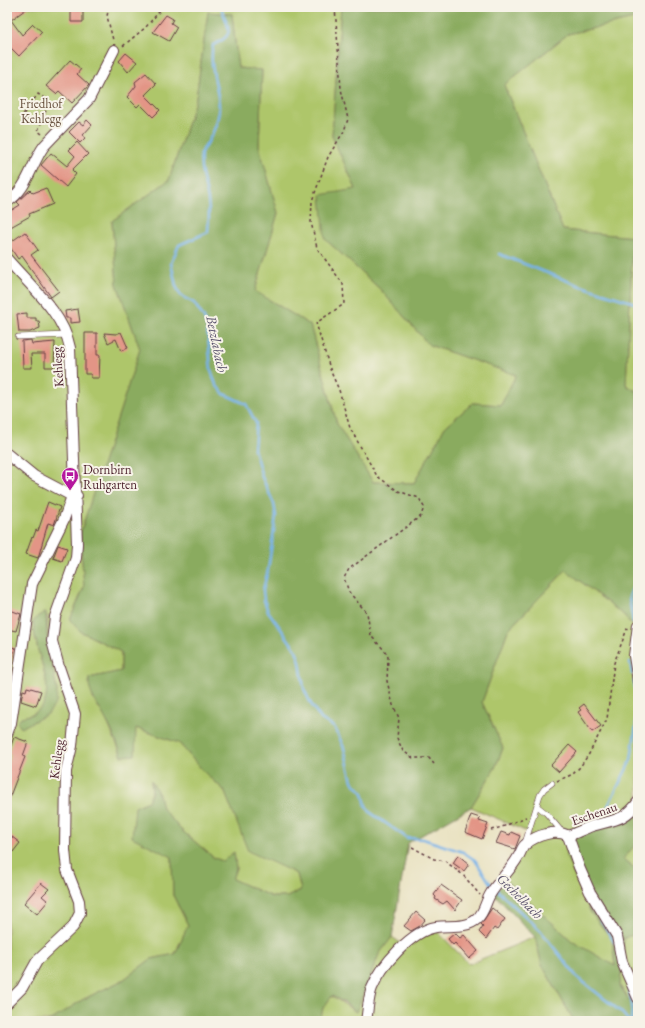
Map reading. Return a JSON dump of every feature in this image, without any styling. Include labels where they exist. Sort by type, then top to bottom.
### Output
[{"type":"street","points":[[7,202],[16,195],[26,182],[38,154],[44,146],[89,99],[114,50]]},
{"type":"street","name":"Kehlegg","points":[[7,259],[56,315],[67,335],[72,368],[74,496],[77,544],[76,558],[55,616],[52,641],[59,668],[75,714],[72,746],[66,771],[65,850],[67,870],[79,901],[80,913],[73,927],[36,961],[22,988],[7,1003]]},
{"type":"street","points":[[7,454],[34,476],[74,496]]},
{"type":"street","name":"Kehlegg","points":[[7,734],[11,723],[32,584],[64,520],[74,496]]},
{"type":"street","points":[[636,626],[634,656],[638,681]]},
{"type":"street","name":"Eschenau","points":[[525,844],[547,834],[565,834],[622,818],[628,814],[638,802]]},
{"type":"street","points":[[565,834],[596,905],[615,931],[622,962],[638,998]]},
{"type":"street","points":[[366,1021],[372,990],[378,976],[393,955],[404,945],[427,930],[435,927],[459,926],[475,921],[485,908],[495,888],[510,870],[525,844]]},
{"type":"lane","points":[[18,338],[67,335]]},
{"type":"lane","points":[[525,844],[544,789],[552,783]]},
{"type":"lane","points":[[537,806],[546,813],[565,834]]},
{"type":"path","points":[[109,7],[108,16],[114,50],[127,43],[146,27],[163,7]]},
{"type":"path","points":[[336,7],[341,89],[348,118],[344,131],[328,157],[312,201],[311,222],[317,248],[343,284],[344,304],[316,323],[331,372],[339,390],[350,428],[377,476],[398,491],[419,498],[424,507],[421,516],[349,569],[344,578],[349,592],[367,613],[371,636],[385,650],[388,657],[387,681],[393,705],[399,718],[397,738],[403,751],[413,758],[429,758],[434,764]]},
{"type":"path","points":[[38,131],[45,112],[52,104],[46,99],[38,94],[22,116],[30,122],[46,99]]},
{"type":"path","points":[[552,783],[566,779],[573,774],[589,754],[607,719],[614,663],[627,629],[636,626]]},
{"type":"path","points":[[491,830],[528,816],[534,816]]},
{"type":"path","points":[[412,847],[434,859],[445,860],[463,875],[477,892]]},
{"type":"green space","name":"Friedhof Kehlegg","points":[[7,7],[341,7],[332,136],[356,189],[325,239],[380,289],[429,345],[516,375],[501,405],[473,403],[445,427],[414,483],[373,482],[337,424],[310,325],[255,291],[278,213],[259,146],[262,70],[238,68],[232,14],[208,12],[196,98],[169,180],[112,221],[117,284],[140,349],[80,534],[84,587],[70,620],[80,631],[121,652],[121,671],[89,678],[93,699],[105,717],[122,756],[136,728],[179,743],[205,773],[224,790],[233,812],[283,867],[297,874],[301,890],[287,897],[272,897],[232,879],[236,868],[234,852],[223,861],[214,858],[180,829],[162,808],[159,795],[151,781],[152,792],[148,802],[172,857],[173,895],[188,925],[175,954],[151,959],[123,980],[82,1000],[55,1018],[47,1021],[7,1021]],"holes":[[[48,616],[47,637],[57,691],[48,714],[21,717],[33,713],[41,708],[45,700],[47,691],[46,681],[37,647],[33,622]]]},
{"type":"green space","points":[[341,7],[638,7],[638,18],[568,34],[504,85],[563,230],[633,237],[626,385],[638,392],[638,615],[636,623],[629,623],[625,616],[566,570],[508,630],[482,702],[503,748],[495,768],[471,807],[408,843],[392,937],[379,954],[356,1012],[345,1003],[332,996],[323,1008],[320,1021],[47,1021],[55,1018],[82,1000],[123,980],[151,959],[175,954],[188,925],[173,895],[172,857],[132,837],[135,807],[148,801],[152,792],[151,780],[159,795],[162,808],[180,829],[214,858],[223,861],[234,852],[236,868],[232,879],[272,897],[287,897],[301,890],[297,874],[248,851],[224,790],[205,773],[179,743],[136,728],[135,755],[122,756],[110,727],[94,699],[89,684],[89,678],[121,671],[121,652],[80,631],[70,620],[84,587],[80,534],[140,349],[117,284],[112,221],[169,180],[196,98],[208,12],[232,14],[238,68],[262,70],[259,146],[278,213],[255,291],[310,325],[337,424],[373,482],[414,483],[445,427],[473,403],[501,405],[516,375],[429,345],[380,289],[325,239],[321,195],[356,189],[332,136]]},
{"type":"green space","points":[[638,18],[638,392],[626,385],[633,237],[563,230],[504,85],[568,34]]},
{"type":"green space","points":[[566,570],[625,616],[629,623],[638,623],[638,808],[566,856],[591,913],[612,939],[615,967],[572,941],[505,880],[530,833],[471,807],[495,768],[503,748],[482,702],[508,630]]},
{"type":"green space","points":[[46,612],[47,637],[57,691],[56,703],[48,714],[21,728],[17,722],[21,717],[33,713],[41,708],[47,691],[44,670],[37,647],[33,622],[38,616]]},
{"type":"green space","points":[[638,808],[638,842],[623,859],[638,871],[638,933],[624,938],[620,986],[638,1014],[638,1021],[574,1021],[542,965],[535,937],[493,893],[505,880],[572,941],[615,966],[612,939],[591,913],[566,856],[566,844],[573,839]]},
{"type":"green space","points":[[638,842],[638,871],[623,859]]},
{"type":"green space","points":[[435,929],[469,964],[535,937],[542,965],[574,1021],[320,1021],[323,1008],[332,996],[356,1012],[379,954],[392,937],[405,946]]},
{"type":"green space","points":[[638,933],[638,1014],[620,986],[624,937]]},
{"type":"building","points":[[10,7],[29,7],[11,20],[22,35],[33,24],[42,32],[19,56],[7,44],[7,9]]},
{"type":"building","points":[[71,7],[83,7],[83,22],[71,22]]},
{"type":"building","points":[[166,15],[173,19],[171,23],[177,27],[169,41],[153,32]]},
{"type":"building","points":[[126,53],[137,62],[128,72],[119,61]]},
{"type":"building","points":[[70,60],[81,69],[77,74],[89,85],[72,103],[59,91],[56,94],[46,86]]},
{"type":"building","points":[[146,73],[156,84],[145,95],[160,110],[153,117],[140,104],[137,107],[127,97],[136,86],[135,82]]},
{"type":"building","points":[[87,120],[92,125],[83,135],[85,138],[80,143],[69,132],[79,122],[83,125]]},
{"type":"building","points":[[77,142],[88,154],[72,170],[76,174],[66,187],[41,165],[51,153],[67,166],[75,156],[69,150]]},
{"type":"building","points":[[46,188],[53,204],[29,214],[30,216],[7,229],[7,213],[20,205],[17,202],[30,190],[33,193]]},
{"type":"building","points":[[25,232],[38,250],[31,255],[59,291],[51,297],[22,256],[18,259],[8,244]]},
{"type":"building","points":[[78,309],[80,322],[70,323],[70,318],[66,318],[65,311]]},
{"type":"building","points":[[27,313],[27,318],[36,318],[36,321],[39,321],[40,328],[30,332],[19,332],[17,314]]},
{"type":"building","points":[[121,332],[128,348],[121,351],[116,339],[108,343],[104,333],[116,334]]},
{"type":"building","points":[[85,333],[97,333],[97,355],[100,355],[99,378],[91,378],[91,374],[85,374]]},
{"type":"building","points":[[31,340],[32,344],[55,342],[54,367],[45,367],[45,354],[31,354],[32,368],[23,368],[22,341]]},
{"type":"building","points":[[48,502],[60,507],[54,525],[48,523],[38,558],[26,554],[32,537],[33,538],[36,530],[38,531]]},
{"type":"building","points":[[58,545],[67,548],[62,561],[53,558]]},
{"type":"building","points":[[7,609],[21,614],[16,631],[7,629]]},
{"type":"building","points":[[7,645],[15,648],[9,670],[7,669]]},
{"type":"building","points":[[27,687],[41,691],[36,706],[21,701],[23,690],[26,691]]},
{"type":"building","points":[[584,704],[601,726],[592,732],[578,712],[581,710],[579,708]]},
{"type":"building","points":[[14,737],[28,742],[23,756],[25,757],[8,801],[7,765],[11,755],[8,754]]},
{"type":"building","points":[[569,745],[577,752],[559,772],[551,765]]},
{"type":"building","points":[[471,815],[480,818],[479,821],[488,824],[482,839],[465,832]]},
{"type":"building","points":[[501,832],[510,835],[511,832],[520,836],[515,849],[496,843]]},
{"type":"building","points":[[7,833],[20,843],[13,852],[7,847]]},
{"type":"building","points":[[458,855],[469,864],[464,871],[453,863]]},
{"type":"building","points":[[41,883],[49,889],[42,896],[48,901],[37,914],[24,903]]},
{"type":"building","points":[[441,885],[462,900],[455,910],[447,901],[443,904],[435,899],[436,897],[434,895]]},
{"type":"building","points":[[492,908],[505,919],[497,930],[494,928],[486,939],[479,932],[483,926],[481,924]]},
{"type":"building","points":[[416,912],[425,920],[420,926],[411,931],[404,926]]},
{"type":"building","points":[[455,933],[460,938],[464,935],[478,951],[469,959],[455,943],[453,945],[448,939]]},
{"type":"waterway","name":"Betzlabach","points":[[221,7],[229,29],[226,37],[213,45],[212,53],[213,69],[219,100],[219,112],[214,129],[201,153],[202,174],[209,204],[208,232],[179,245],[171,263],[176,286],[181,296],[194,303],[204,318],[207,327],[211,370],[216,385],[224,394],[246,404],[256,423],[254,449],[262,477],[274,504],[276,516],[268,570],[263,590],[264,600],[268,611],[296,650],[300,662],[304,689],[311,704],[321,719],[335,728],[344,748],[352,781],[363,793],[366,806],[371,813],[407,838],[423,839],[463,852],[475,860],[492,886]]},
{"type":"waterway","points":[[499,254],[578,285],[638,304]]},
{"type":"waterway","points":[[633,622],[629,597],[638,575]]},
{"type":"waterway","points":[[630,662],[632,674]]},
{"type":"waterway","points":[[593,821],[605,812],[631,760],[636,725],[634,681]]},
{"type":"waterway","points":[[575,869],[585,893]]},
{"type":"waterway","name":"Gechelbach","points":[[496,889],[540,930],[577,977],[621,1012],[629,1021]]},
{"type":"waterway","points":[[601,920],[614,942]]},
{"type":"waterway","points":[[629,990],[632,1005],[631,1021]]},
{"type":"place","name":"Dornbirn Ruhgarten","points":[[70,491]]}]
